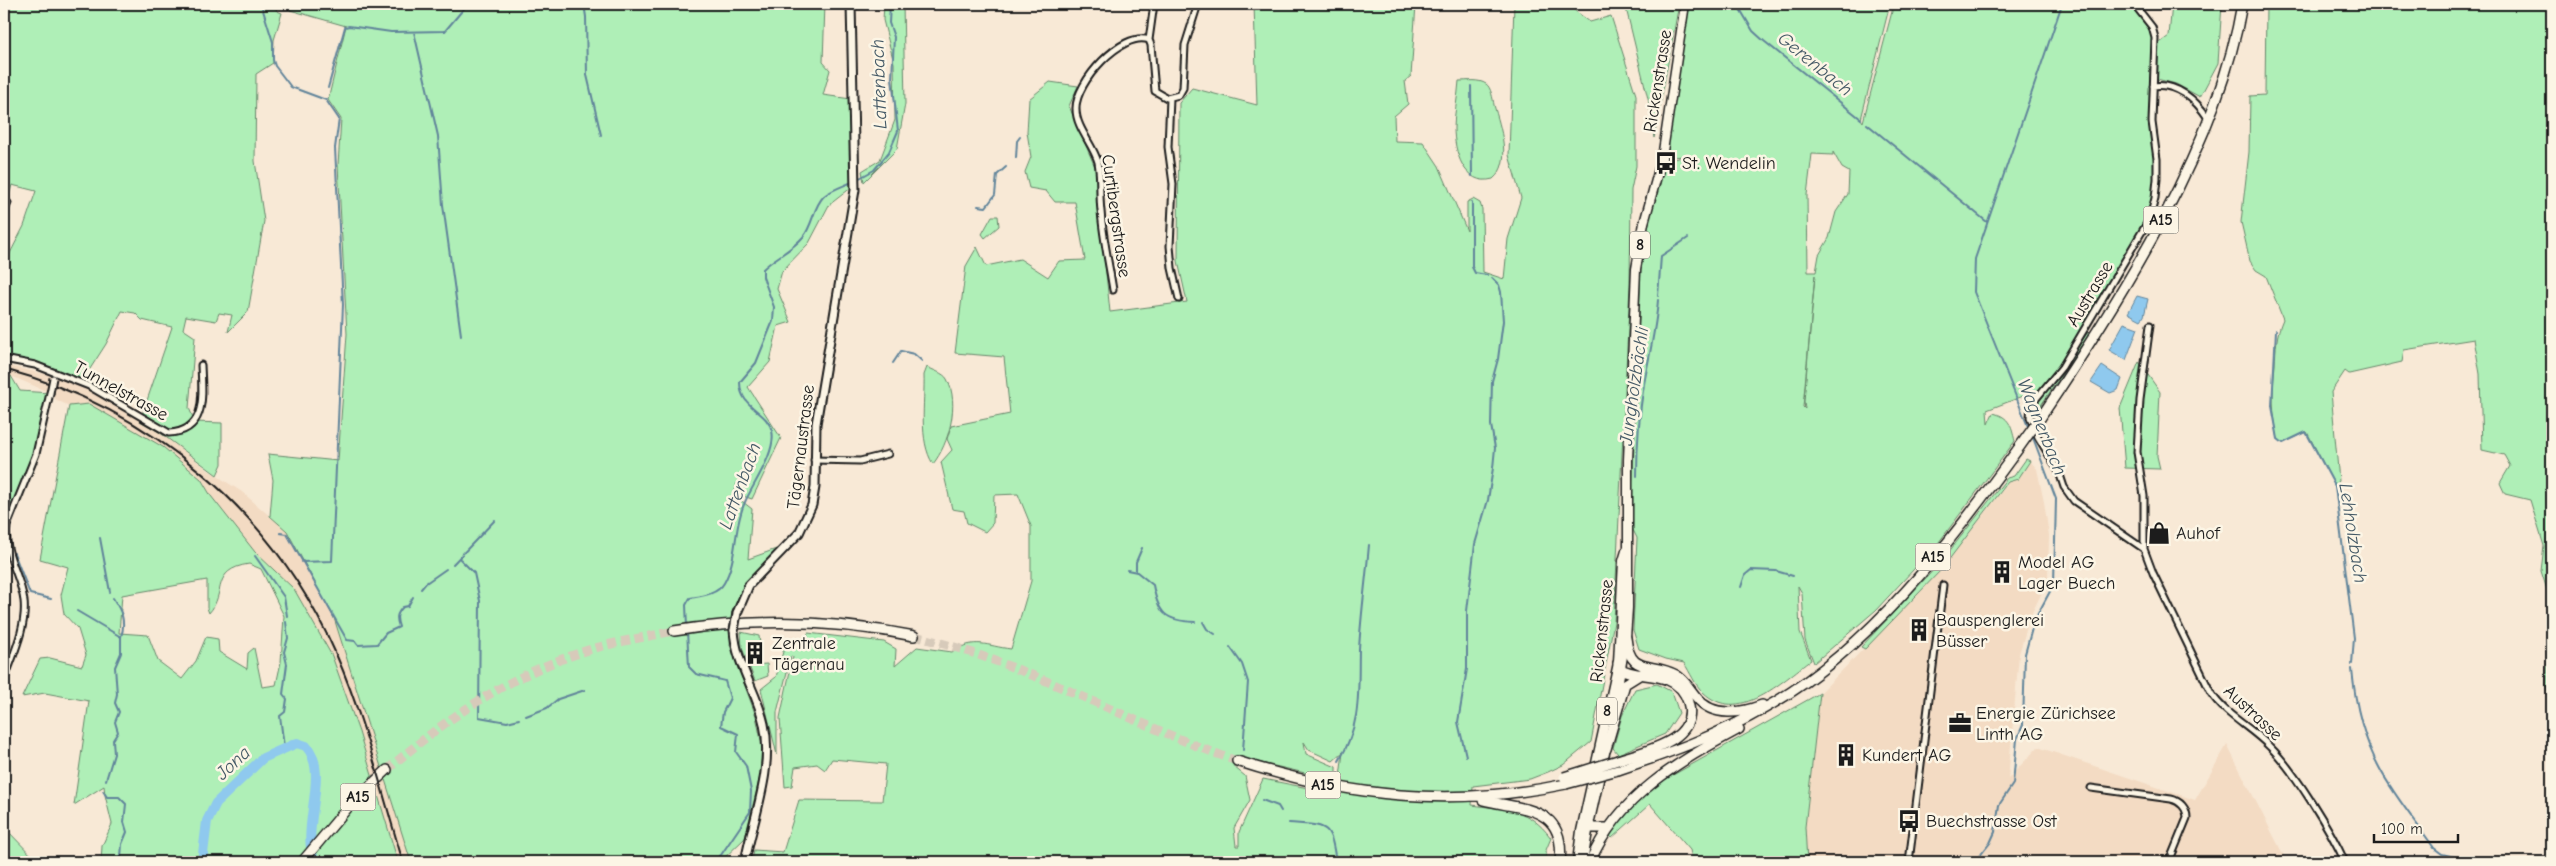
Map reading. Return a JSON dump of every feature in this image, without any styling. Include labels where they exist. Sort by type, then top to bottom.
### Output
[{"type":"highway","name":"A15","points":[[1238,761],[1305,781],[1357,791],[1433,798],[1472,798],[1526,792],[1565,780],[1618,770],[1697,741],[1766,708],[1839,655],[1894,601],[1962,523],[2041,417],[2109,312],[2149,243],[2177,188],[2208,118],[2223,77],[2242,4]]},
{"type":"highway","points":[[678,630],[739,623],[795,621],[858,626],[914,636]]},
{"type":"highway","points":[[1626,638],[1631,659],[1675,675],[1688,686],[1701,702],[1717,711],[1746,711],[1783,697]]},
{"type":"highway","points":[[1619,668],[1649,667]]},
{"type":"highway","points":[[1565,780],[1669,742],[1678,736],[1687,722],[1689,703],[1681,688],[1668,680],[1619,668]]},
{"type":"highway","points":[[1606,749],[1625,684],[1641,674]]},
{"type":"highway","points":[[1590,862],[1607,828],[1629,803],[1660,776],[1756,719],[1766,708]]},
{"type":"highway","name":"A15","points":[[302,862],[331,826],[387,770]]},
{"type":"highway","points":[[1472,798],[1515,805],[1546,818],[1558,836],[1560,862]]},
{"type":"highway","points":[[1587,822],[1596,830],[1607,828]]},
{"type":"main road","name":"Rickenstrasse","points":[[1584,862],[1587,822],[1626,638],[1629,562],[1627,549],[1628,452],[1636,269],[1644,223],[1662,158],[1685,4]]},
{"type":"main road","name":"Rickenstrasse","points":[[1577,862],[1606,749],[1619,668],[1623,561],[1627,549]]},
{"type":"street","name":"Tägernaustrasse","points":[[745,862],[765,771],[767,746],[762,715],[737,654],[734,630],[737,613],[749,585],[792,542],[804,525],[812,505],[816,424],[855,187],[851,4]]},
{"type":"street","points":[[1154,4],[1149,40],[1154,88],[1159,95],[1170,98],[1177,96],[1183,88],[1186,45],[1198,4]]},
{"type":"street","name":"Austrasse","points":[[2134,4],[2152,27],[2155,38],[2152,122],[2157,158],[2157,179],[2150,218],[2062,367],[2035,398],[2030,412],[2038,437],[2059,472],[2064,487],[2074,501],[2144,548]]},
{"type":"street","name":"Curtibergstrasse","points":[[1113,290],[1101,212],[1098,163],[1078,118],[1076,105],[1080,92],[1096,67],[1131,40],[1137,38],[1149,40]]},
{"type":"street","points":[[2153,86],[2169,87],[2184,94],[2198,104],[2208,118]]},
{"type":"street","points":[[1170,98],[1168,147],[1172,184],[1170,246],[1172,268],[1179,299]]},
{"type":"street","points":[[4,212],[8,203]]},
{"type":"street","name":"Austrasse","points":[[2150,325],[2137,452],[2144,496],[2144,548],[2153,573],[2211,693],[2222,708],[2262,740],[2281,759],[2332,837],[2345,862]]},
{"type":"street","name":"Tunnelstrasse","points":[[4,359],[56,372],[89,386],[168,433],[187,429],[195,422],[202,406],[201,365]]},
{"type":"street","points":[[4,680],[23,620],[24,605],[4,539],[9,516],[36,454],[56,372]]},
{"type":"street","points":[[814,460],[860,461],[888,454]]},
{"type":"street","points":[[1909,862],[1943,585]]},
{"type":"street","points":[[2091,788],[2171,799],[2180,802],[2187,818],[2169,862]]},
{"type":"shaded area","points":[[4,365],[45,374],[83,387],[159,432],[208,470],[242,492],[287,531],[334,618],[411,862],[398,862],[359,732],[332,656],[294,589],[255,552],[211,496],[201,479],[89,404],[69,406],[55,399],[53,394],[4,373]]},
{"type":"shaded area","points":[[2030,461],[2037,469],[2049,535],[2048,580],[2030,617],[2019,654],[2008,779],[2038,747],[2195,800],[2227,745],[2287,862],[1807,862],[1805,827],[1820,693],[1941,570],[2009,482],[2018,479]]},
{"type":"green space","points":[[4,4],[274,4],[277,11],[282,13],[274,40],[273,63],[256,74],[255,161],[264,221],[248,312],[228,332],[232,315],[219,313],[216,321],[186,316],[183,329],[195,337],[189,408],[195,422],[222,423],[222,464],[217,475],[159,432],[140,421],[172,327],[142,320],[135,313],[122,311],[106,344],[81,383],[56,372],[4,359],[4,265],[24,226],[36,191],[12,185],[4,212]]},
{"type":"green space","points":[[295,4],[825,4],[823,62],[830,70],[823,95],[851,99],[852,187],[829,205],[809,243],[782,271],[777,289],[791,322],[778,326],[770,362],[748,387],[781,438],[752,499],[740,495],[737,483],[734,495],[752,509],[748,559],[779,548],[746,581],[732,614],[730,645],[756,716],[762,745],[760,776],[745,838],[720,862],[411,862],[334,618],[287,531],[270,516],[273,480],[268,454],[338,461],[347,334],[338,165],[341,119],[328,100],[346,26],[290,10]]},
{"type":"green space","points":[[884,4],[903,4],[905,104],[897,149],[864,182],[862,171],[880,160],[895,120],[894,63],[883,20]]},
{"type":"green space","points":[[1254,4],[1416,4],[1411,76],[1405,81],[1408,104],[1394,116],[1395,141],[1423,142],[1439,166],[1467,231],[1467,202],[1473,199],[1480,203],[1482,209],[1483,272],[1504,279],[1508,239],[1521,198],[1509,155],[1514,4],[1566,4],[1590,22],[1611,16],[1636,95],[1636,166],[1631,190],[1630,285],[1614,622],[1591,742],[1563,765],[1530,779],[1473,786],[1472,805],[1516,812],[1534,820],[1542,828],[1551,838],[1546,850],[1547,862],[752,862],[754,850],[783,852],[799,800],[882,801],[886,764],[832,759],[825,770],[817,764],[795,767],[792,786],[785,787],[780,718],[793,657],[791,656],[777,712],[777,755],[761,689],[776,677],[784,648],[795,640],[805,641],[808,633],[884,642],[896,649],[895,666],[917,647],[952,652],[960,647],[981,644],[1011,649],[1031,581],[1031,526],[1018,494],[994,495],[993,523],[985,532],[967,523],[964,511],[952,509],[941,462],[952,450],[947,439],[951,426],[1010,414],[1004,357],[955,353],[966,266],[977,247],[986,266],[1020,259],[1048,277],[1059,261],[1085,260],[1075,202],[1055,202],[1046,191],[1029,188],[1025,172],[1031,157],[1027,132],[1029,99],[1050,82],[1078,86],[1069,106],[1095,167],[1110,312],[1187,302],[1178,261],[1179,103],[1192,88],[1257,105]],"holes":[[[1304,742],[1309,750],[1333,761],[1343,752],[1338,794],[1263,779],[1239,832],[1239,846],[1236,846],[1234,828],[1250,800],[1245,776],[1234,767],[1235,757],[1336,780],[1336,767],[1306,754]]]},
{"type":"green space","points":[[1625,4],[1679,4],[1654,138],[1649,103]]},
{"type":"green space","points":[[1687,4],[1890,4],[1861,119],[1863,122],[1894,4],[2134,4],[2155,38],[2152,122],[2157,179],[2150,218],[2062,367],[2035,398],[2026,395],[1987,410],[1988,424],[1993,413],[2003,417],[2011,427],[2015,441],[1939,542],[1876,610],[1814,663],[1805,640],[1802,593],[1798,586],[1800,632],[1811,660],[1759,697],[1731,704],[1716,701],[1703,692],[1684,663],[1666,659],[1639,649],[1633,630],[1637,538],[1631,520],[1641,269],[1647,224],[1667,160],[1690,156],[1666,157]],"holes":[[[1833,152],[1842,168],[1849,172],[1848,194],[1836,212],[1829,238],[1819,255],[1816,272],[1808,272],[1807,195],[1812,154],[1833,155]],[[1815,275],[1804,401],[1805,409],[1803,407]]]},
{"type":"green space","points":[[2172,4],[2222,4],[2218,63],[2200,97],[2176,84],[2157,79],[2157,45],[2169,36]]},
{"type":"green space","points":[[2266,4],[2552,4],[2552,704],[2546,687],[2551,602],[2541,571],[2544,546],[2530,500],[2505,494],[2500,483],[2510,466],[2504,455],[2482,450],[2480,374],[2474,339],[2404,350],[2402,362],[2349,374],[2345,371],[2331,392],[2339,481],[2335,486],[2307,432],[2283,443],[2278,439],[2273,402],[2273,385],[2277,342],[2283,319],[2266,276],[2256,270],[2250,261],[2241,222],[2249,152],[2250,96],[2265,95]]},
{"type":"green space","points":[[1459,81],[1480,81],[1486,84],[1490,90],[1502,133],[1504,154],[1499,172],[1493,179],[1483,180],[1475,178],[1468,172],[1459,156],[1454,137],[1454,128]]},
{"type":"green space","points":[[992,216],[998,216],[999,226],[985,238],[982,234]]},
{"type":"green space","points":[[2088,332],[2088,336],[2035,414],[2035,407]]},
{"type":"green space","points":[[2139,362],[2160,392],[2157,456],[2160,469],[2125,468],[2120,408]]},
{"type":"green space","points":[[927,367],[941,373],[947,379],[953,400],[953,411],[948,435],[939,456],[933,464],[925,444],[923,421],[924,375]]},
{"type":"green space","points":[[4,373],[11,376],[20,391],[50,393],[36,454],[9,516],[5,539]]},
{"type":"green space","points":[[89,404],[163,447],[201,479],[211,496],[255,552],[294,589],[332,656],[359,732],[398,862],[101,862],[102,846],[112,824],[104,786],[74,805],[89,701],[45,693],[22,697],[40,659],[50,658],[82,666],[86,655],[78,629],[64,614],[61,595],[68,567],[40,559],[69,406]],"holes":[[[249,564],[261,569],[284,616],[281,662],[276,685],[262,687],[254,648],[248,653],[247,669],[219,652],[218,639],[206,637],[196,661],[182,679],[158,661],[148,635],[119,633],[122,595],[207,580],[207,608],[209,613],[217,598],[221,583],[229,571]]]},
{"type":"green space","points":[[2026,459],[2030,461],[2018,479],[2008,482],[1941,570],[1865,649],[1861,647],[1940,563],[2007,478],[2014,476]]},
{"type":"green space","points":[[741,632],[759,636],[760,644],[748,649],[753,665],[767,664],[768,676],[755,681],[742,648]]},
{"type":"green space","points":[[1657,684],[1672,692],[1679,713],[1665,734],[1618,754],[1613,748],[1622,716],[1635,689]]},
{"type":"green space","points":[[1820,693],[1805,827],[1807,862],[1693,862],[1690,850],[1650,804],[1612,838],[1608,834],[1643,795],[1664,780]]},
{"type":"green space","points":[[4,827],[38,862],[4,862]]},
{"type":"water","points":[[2137,296],[2148,299],[2144,316],[2141,320],[2128,313]]},
{"type":"water","points":[[2124,323],[2138,328],[2126,360],[2109,350]]},
{"type":"water","points":[[2102,366],[2122,379],[2118,390],[2110,393],[2091,382]]},
{"type":"waterway","points":[[261,4],[273,42],[275,66],[291,87],[326,100],[339,119],[335,148],[343,305],[332,561],[302,562]]},
{"type":"waterway","points":[[328,88],[345,27],[391,32],[445,31],[466,6],[479,4]]},
{"type":"waterway","points":[[584,4],[587,75],[601,135]]},
{"type":"waterway","name":"Lattenbach","points":[[856,180],[874,170],[889,152],[898,131],[892,78],[894,37],[889,23],[890,4]]},
{"type":"waterway","name":"Gerenbach","points":[[1737,4],[1753,31],[1861,119]]},
{"type":"waterway","name":"Wagnerbach","points":[[2029,429],[1974,292],[1975,259],[2062,4]]},
{"type":"waterway","points":[[414,32],[438,136],[443,205],[461,335]]},
{"type":"waterway","points":[[1471,86],[1472,176]]},
{"type":"waterway","name":"Gerenbach","points":[[1867,124],[1987,222]]},
{"type":"waterway","points":[[1016,158],[1017,141],[1020,137]]},
{"type":"waterway","points":[[978,206],[986,207],[995,195],[997,175],[1006,167]]},
{"type":"waterway","name":"Lattenbach","points":[[687,627],[686,605],[690,598],[708,594],[717,590],[724,583],[732,564],[741,512],[768,458],[773,439],[772,431],[765,418],[744,398],[740,382],[756,363],[773,321],[774,307],[763,277],[763,269],[803,237],[817,205],[824,196],[852,182]]},
{"type":"waterway","points":[[1472,202],[1472,267],[1475,273],[1487,275]]},
{"type":"waterway","name":"Jungholzbächli","points":[[1658,296],[1661,256],[1688,238]]},
{"type":"waterway","points":[[1466,756],[1458,722],[1467,669],[1467,611],[1475,544],[1488,500],[1493,468],[1495,448],[1491,425],[1492,381],[1498,359],[1503,321],[1501,292],[1499,285],[1492,278]]},
{"type":"waterway","name":"Jungholzbächli","points":[[1637,476],[1641,407],[1658,300]]},
{"type":"waterway","name":"Lehholzbach","points":[[2276,330],[2272,406],[2278,439],[2283,443],[2306,432],[2335,486],[2354,638],[2352,664]]},
{"type":"waterway","points":[[893,363],[901,351],[914,354],[922,361]]},
{"type":"waterway","name":"Wagnerbach","points":[[1975,862],[1990,843],[1995,832],[1999,805],[2013,784],[2017,739],[2023,725],[2025,654],[2034,621],[2054,584],[2056,499],[2032,435]]},
{"type":"waterway","points":[[453,564],[495,520]]},
{"type":"waterway","points":[[280,533],[287,534],[347,640],[355,641],[358,645],[377,644],[386,633],[399,627],[398,614],[403,607],[408,606],[413,597]]},
{"type":"waterway","points":[[100,538],[110,592]]},
{"type":"waterway","points":[[1339,761],[1352,733],[1357,706],[1359,649],[1369,545]]},
{"type":"waterway","points":[[1136,572],[1136,562],[1142,548]]},
{"type":"waterway","points":[[14,553],[30,594],[51,599]]},
{"type":"waterway","points":[[255,556],[284,597],[287,616]]},
{"type":"waterway","points":[[460,559],[474,573],[480,601],[479,717],[507,722],[519,719]]},
{"type":"waterway","points":[[421,589],[426,583],[446,569]]},
{"type":"waterway","points":[[1127,570],[1137,572],[1153,585],[1157,602],[1165,614],[1176,620],[1195,622]]},
{"type":"waterway","points":[[1741,587],[1745,575],[1751,570],[1776,571],[1793,576]]},
{"type":"waterway","points":[[113,598],[122,617],[121,637]]},
{"type":"waterway","points":[[77,611],[121,637],[121,653],[115,667],[117,694],[115,703],[119,712],[115,722],[118,732],[113,740],[114,754],[106,780]]},
{"type":"waterway","points":[[284,747],[280,716],[285,712],[287,699],[283,694],[287,664],[284,652],[288,638],[286,622]]},
{"type":"waterway","points":[[1203,622],[1207,629],[1215,634]]},
{"type":"waterway","name":"Lattenbach","points":[[687,631],[689,667],[696,674],[725,681],[730,698],[723,712],[721,726],[738,734],[736,752],[746,766],[751,791],[750,812],[721,855],[713,862]]},
{"type":"waterway","points":[[1230,647],[1242,664],[1248,682],[1243,750]]},
{"type":"waterway","name":"Lehholzbach","points":[[2352,669],[2355,695],[2364,733],[2374,757],[2392,790],[2434,848],[2442,854],[2475,862]]},
{"type":"waterway","points":[[526,716],[547,708],[558,699],[585,690]]},
{"type":"waterway","name":"Jona","points":[[202,862],[207,821],[216,803],[263,758],[297,743],[306,746],[313,757],[316,771],[310,834],[311,849],[315,862]]},
{"type":"waterway","points":[[103,791],[107,797],[119,797],[126,804],[124,822],[127,832],[122,844],[121,857],[112,862]]},
{"type":"waterway","points":[[1262,800],[1278,806],[1281,811]]},
{"type":"waterway","points":[[1289,823],[1319,826],[1325,829],[1332,839],[1336,862]]},
{"type":"tunnel","points":[[387,770],[461,712],[515,680],[573,655],[603,646],[674,631]]},
{"type":"tunnel","points":[[914,636],[956,648],[1038,677],[1197,746],[1237,761]]},
{"type":"railway","points":[[4,369],[58,387],[109,410],[158,439],[202,474],[243,513],[279,556],[310,603],[336,654],[356,705],[403,862]]},
{"type":"place","name":"St. Wendelin","points":[[1666,163]]},
{"type":"place","name":"Auhof","points":[[2159,533]]},
{"type":"place","name":"Model AG Lager Buech","points":[[2002,572]]},
{"type":"place","name":"Bauspenglerei Büsser","points":[[1919,630]]},
{"type":"place","name":"Zentrale Tägernau","points":[[755,653]]},
{"type":"place","name":"Energie Zürichsee Linth AG","points":[[1960,723]]},
{"type":"place","name":"Kundert AG","points":[[1846,755]]},
{"type":"place","name":"Buechstrasse Ost","points":[[1909,821]]}]
